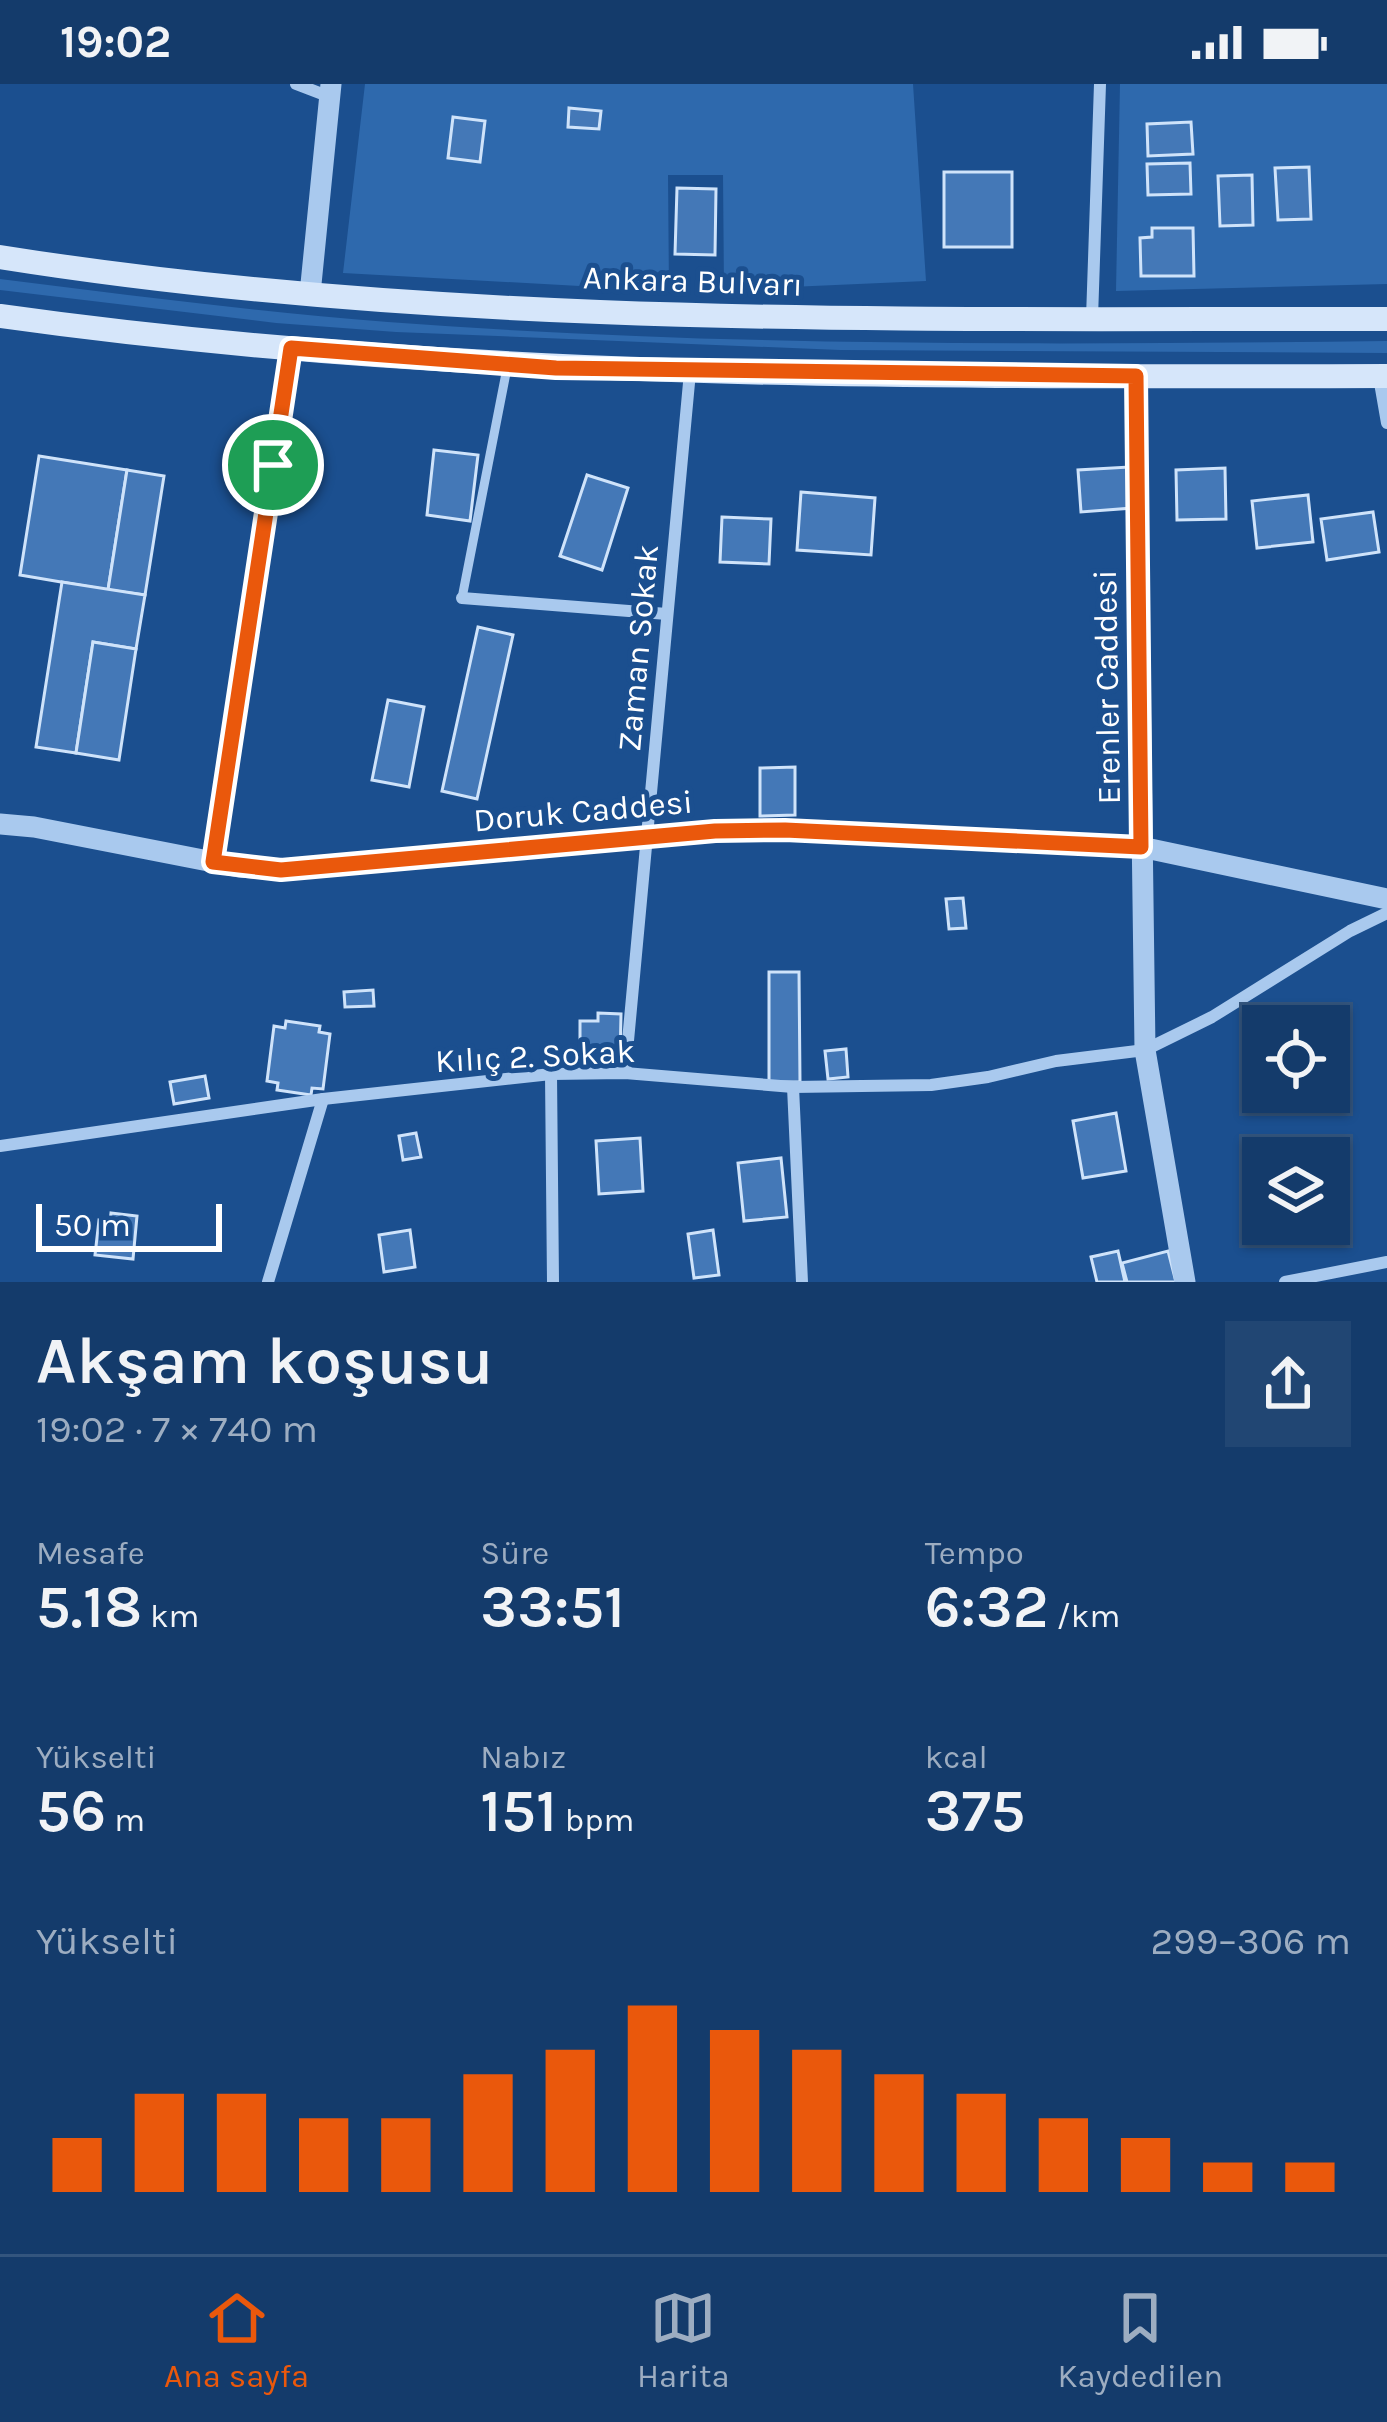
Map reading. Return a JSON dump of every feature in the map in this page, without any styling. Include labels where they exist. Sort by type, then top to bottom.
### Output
[{"type":"main road","name":"Ankara Bulvarı","points":[[0,257],[310,294],[692,316],[1387,319]]},
{"type":"main road","points":[[0,316],[291,348],[507,365],[690,372],[1383,376]]},
{"type":"street","points":[[296,84],[330,91],[310,294]]},
{"type":"street","points":[[1092,318],[1100,84]]},
{"type":"street","points":[[213,862],[291,348]]},
{"type":"street","name":"Zaman Sokak","points":[[625,1073],[690,372]]},
{"type":"street","name":"Erenler Caddesi","points":[[1136,376],[1145,1050],[1185,1282]]},
{"type":"street","points":[[1383,376],[1387,423]]},
{"type":"street","points":[[461,598],[668,614]]},
{"type":"street","name":"Doruk Caddesi","points":[[0,824],[281,870],[785,830],[1141,847],[1387,899]]},
{"type":"street","name":"Kılıç 2. Sokak","points":[[0,1146],[323,1099],[551,1074],[625,1073],[794,1087],[931,1085],[988,1077],[1056,1061],[1145,1050],[1212,1017],[1387,913]]},
{"type":"street","points":[[551,1074],[554,1282]]},
{"type":"street","points":[[794,1087],[802,1282]]},
{"type":"street","points":[[268,1282],[323,1099]]},
{"type":"street","points":[[1285,1282],[1345,1276],[1387,1262]]},
{"type":"lane","points":[[461,598],[507,365]]},
{"type":"shaded area","points":[[365,84],[913,84],[926,281],[724,290],[723,175],[668,175],[669,291],[343,273]]},
{"type":"shaded area","points":[[1120,84],[1387,84],[1387,284],[1116,291]]},
{"type":"shaded area","points":[[0,279],[291,313],[513,330],[887,342],[1387,341],[1387,353],[840,350],[396,332],[276,323],[0,290]]},
{"type":"building","points":[[569,108],[601,111],[599,129],[568,127]]},
{"type":"building","points":[[453,117],[485,121],[480,162],[448,158]]},
{"type":"building","points":[[1191,122],[1193,154],[1148,156],[1147,124]]},
{"type":"building","points":[[1190,163],[1191,194],[1148,195],[1147,164]]},
{"type":"building","points":[[1309,167],[1311,219],[1278,220],[1275,168]]},
{"type":"building","points":[[944,172],[1012,172],[1012,247],[944,247]]},
{"type":"building","points":[[1252,175],[1253,225],[1220,226],[1218,176]]},
{"type":"building","points":[[677,188],[716,189],[715,255],[675,254]]},
{"type":"building","points":[[1152,228],[1193,228],[1194,276],[1141,276],[1140,238],[1152,237]]},
{"type":"building","points":[[434,450],[478,455],[470,521],[427,515]]},
{"type":"building","points":[[39,456],[127,470],[108,590],[20,575]]},
{"type":"building","points":[[1129,467],[1132,508],[1081,512],[1078,470]]},
{"type":"building","points":[[1225,468],[1226,519],[1177,520],[1176,470]]},
{"type":"building","points":[[127,470],[164,476],[145,595],[108,590]]},
{"type":"building","points":[[587,475],[628,488],[602,570],[560,556]]},
{"type":"building","points":[[801,492],[875,498],[871,555],[797,550]]},
{"type":"building","points":[[1308,495],[1313,542],[1257,548],[1252,501]]},
{"type":"building","points":[[1373,512],[1379,552],[1327,560],[1321,519]]},
{"type":"building","points":[[722,517],[771,519],[769,564],[720,562]]},
{"type":"building","points":[[62,582],[145,595],[136,649],[93,642],[76,753],[36,747]]},
{"type":"building","points":[[478,627],[513,635],[477,799],[442,791]]},
{"type":"building","points":[[93,642],[136,649],[119,760],[76,753]]},
{"type":"building","points":[[388,700],[424,707],[409,787],[372,780]]},
{"type":"building","points":[[795,767],[795,815],[760,816],[760,768]]},
{"type":"building","points":[[963,898],[966,928],[949,929],[946,899]]},
{"type":"building","points":[[769,972],[799,972],[800,1082],[769,1082]]},
{"type":"building","points":[[373,990],[374,1006],[345,1007],[344,992]]},
{"type":"building","points":[[598,1013],[621,1014],[620,1061],[580,1060],[580,1021],[598,1021]]},
{"type":"building","points":[[286,1021],[320,1026],[319,1032],[330,1034],[323,1089],[312,1088],[311,1095],[277,1090],[278,1083],[267,1081],[274,1026],[285,1028]]},
{"type":"building","points":[[846,1049],[848,1077],[828,1079],[825,1051]]},
{"type":"building","points":[[205,1076],[209,1098],[174,1104],[170,1082]]},
{"type":"building","points":[[1116,1113],[1126,1171],[1083,1178],[1073,1121]]},
{"type":"building","points":[[416,1133],[421,1157],[403,1160],[399,1136]]},
{"type":"building","points":[[640,1138],[643,1191],[599,1194],[596,1141]]},
{"type":"building","points":[[781,1158],[787,1217],[744,1221],[738,1163]]},
{"type":"building","points":[[111,1213],[137,1216],[133,1259],[95,1255],[99,1220],[110,1222]]},
{"type":"building","points":[[410,1230],[415,1267],[384,1272],[379,1235]]},
{"type":"building","points":[[713,1230],[719,1275],[694,1278],[688,1234]]},
{"type":"building","points":[[1118,1251],[1125,1282],[1097,1282],[1091,1257]]},
{"type":"building","points":[[1168,1251],[1176,1282],[1127,1282],[1122,1263]]},
{"type":"route","points":[[291,348],[556,368],[1136,376],[1141,847],[785,830],[715,831],[281,870],[213,862],[273,465],[291,348]]}]
